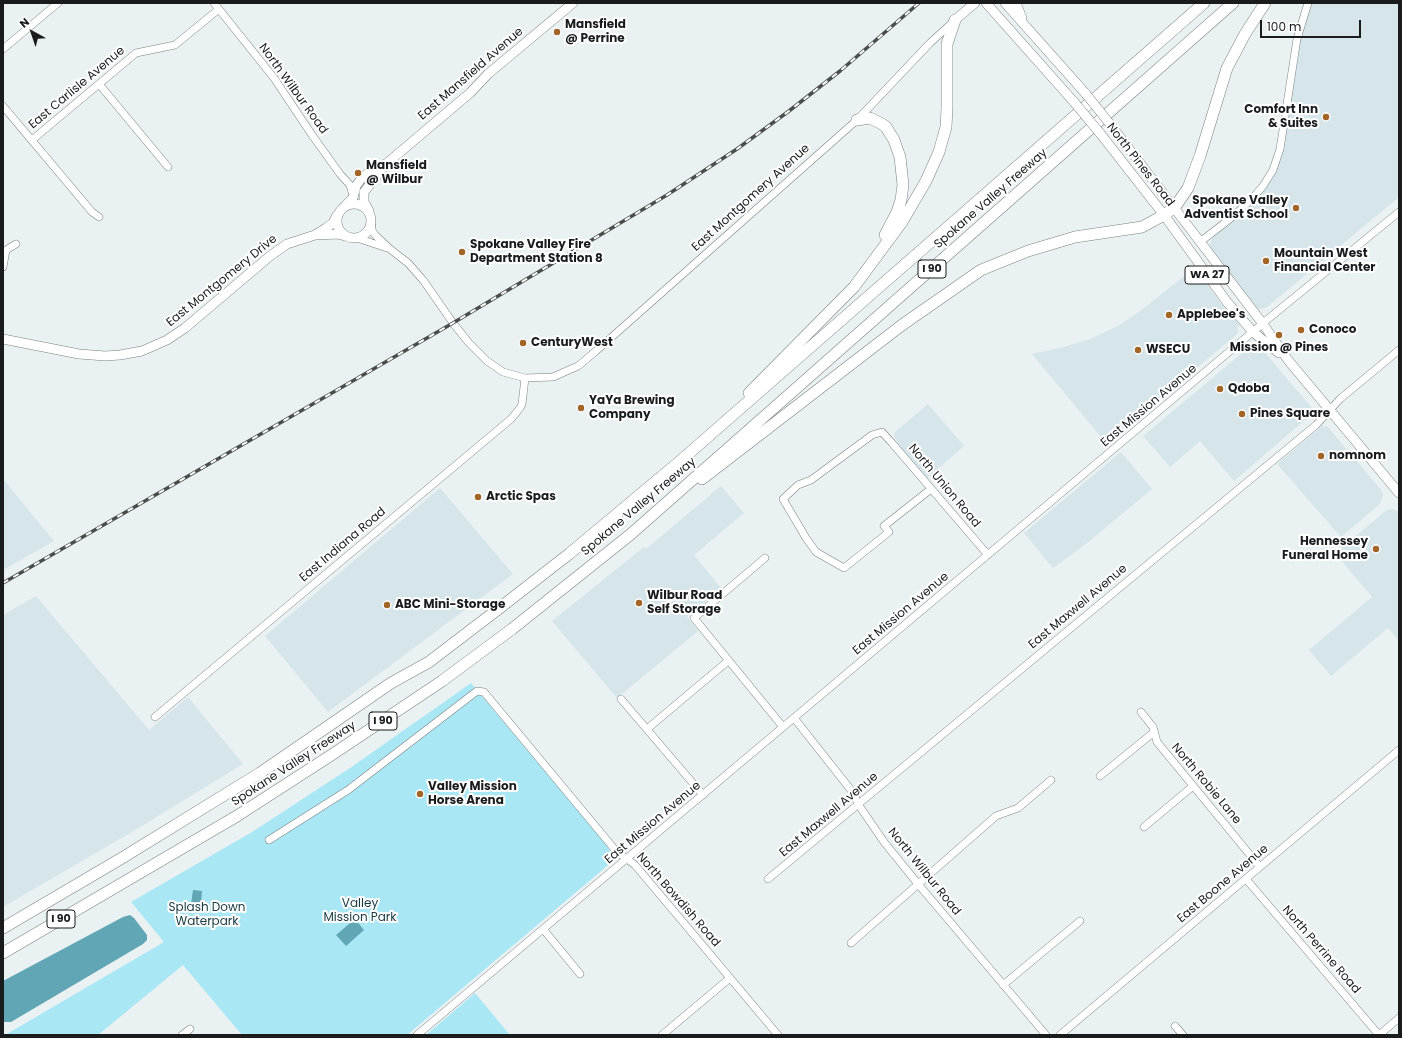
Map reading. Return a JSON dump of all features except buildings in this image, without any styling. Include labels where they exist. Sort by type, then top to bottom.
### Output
[{"type":"highway","name":"Spokane Valley Freeway","points":[[3,928],[193,815],[260,773],[391,683],[429,662],[569,554],[679,462],[1204,3]]},
{"type":"highway","name":"Spokane Valley Freeway","points":[[3,953],[237,816],[442,681],[512,628],[630,534],[1233,3]]},
{"type":"highway","points":[[630,534],[769,429],[902,325],[981,270],[1028,251],[1075,237],[1142,227],[1175,207],[1188,188],[1200,156],[1227,68],[1244,34],[1265,3]]},
{"type":"highway","points":[[679,462],[854,288],[902,222],[926,181],[939,152],[946,127],[947,44],[955,20]]},
{"type":"highway","points":[[854,288],[891,225],[901,200],[903,185],[898,150],[886,128],[870,118],[856,120]]},
{"type":"main road","name":"East Mansfield Avenue","points":[[369,211],[364,202],[364,192],[386,164],[470,93],[488,74],[573,3]]},
{"type":"main road","points":[[955,20],[965,3]]},
{"type":"main road","name":"East Montgomery Avenue","points":[[955,20],[975,3]]},
{"type":"main road","name":"North Pines Road","points":[[986,3],[1074,102],[1164,215],[1227,302],[1253,332],[1288,360]]},
{"type":"main road","name":"North Pines Road","points":[[1005,3],[1086,94],[1175,207],[1263,324],[1288,360],[1397,488]]},
{"type":"main road","points":[[1016,3],[1026,26]]},
{"type":"main road","name":"East Mansfield Avenue","points":[[358,183],[373,170],[386,164]]},
{"type":"main road","points":[[344,206],[349,204],[360,204],[369,211],[372,222],[367,232],[362,236],[357,238],[345,236],[338,227],[337,216],[344,206],[353,198],[358,183]]},
{"type":"main road","name":"East Montgomery Drive","points":[[315,235],[330,225],[337,216]]},
{"type":"main road","name":"East Montgomery Drive","points":[[3,339],[80,354],[105,356],[120,355],[142,350],[167,340],[185,328],[270,256],[287,244],[315,235],[338,234],[345,236]]},
{"type":"street","points":[[3,49],[58,3]]},
{"type":"street","points":[[1200,242],[1251,200],[1263,186],[1273,170],[1280,149],[1297,39],[1308,3]]},
{"type":"street","name":"East Carlisle Avenue","points":[[32,140],[136,53],[175,45],[216,6]]},
{"type":"street","name":"North Wilbur Road","points":[[216,6],[274,78],[312,135],[352,189],[353,198]]},
{"type":"street","name":"East Montgomery Avenue","points":[[525,378],[553,378],[578,366],[856,120],[930,43],[955,20]]},
{"type":"street","points":[[99,84],[168,167]]},
{"type":"street","points":[[3,106],[92,212],[99,217]]},
{"type":"street","points":[[344,178],[358,183]]},
{"type":"street","name":"East Mission Avenue","points":[[417,1035],[1253,332],[1399,212]]},
{"type":"street","points":[[372,222],[372,230],[375,235],[408,263],[423,280],[469,343],[487,361],[503,372],[525,378]]},
{"type":"street","points":[[357,238],[390,249]]},
{"type":"street","points":[[3,267],[6,250],[16,244]]},
{"type":"street","name":"East Maxwell Avenue","points":[[768,879],[1316,425],[1340,399],[1399,350]]},
{"type":"street","name":"East Indiana Road","points":[[155,717],[511,419],[522,404],[525,378]]},
{"type":"street","name":"North Union Road","points":[[931,489],[884,526],[889,532],[844,568],[816,552],[806,538],[784,499],[798,485],[811,480],[872,436],[882,432],[988,555]]},
{"type":"street","points":[[765,558],[694,618],[783,727]]},
{"type":"street","points":[[647,729],[728,661]]},
{"type":"street","name":"North Bowdish Road","points":[[269,840],[348,790],[477,692],[481,691],[486,693],[616,851],[635,865],[778,1035]]},
{"type":"street","points":[[621,699],[702,795]]},
{"type":"street","name":"North Robie Lane","points":[[1141,712],[1153,727],[1157,742],[1260,867]]},
{"type":"street","name":"North Wilbur Road","points":[[794,718],[848,785],[858,804],[884,842],[1046,1035]]},
{"type":"street","points":[[1100,776],[1154,732]]},
{"type":"street","name":"East Boone Avenue","points":[[1060,1035],[1399,750]]},
{"type":"street","points":[[851,943],[996,816],[1018,808],[1051,780]]},
{"type":"street","points":[[1144,827],[1193,786]]},
{"type":"street","name":"North Perrine Road","points":[[1246,879],[1379,1035]]},
{"type":"street","points":[[1003,985],[1080,921]]},
{"type":"street","points":[[543,929],[580,974]]},
{"type":"street","points":[[662,1035],[730,978]]},
{"type":"street","points":[[1379,1035],[1399,1018]]},
{"type":"street","points":[[1175,1026],[1183,1035]]},
{"type":"street","points":[[182,1035],[190,1029]]},
{"type":"shaded area","points":[[1312,3],[1399,3],[1399,197],[1267,307],[1261,309],[1255,308],[1210,251],[1210,244],[1213,237],[1253,202],[1274,171],[1298,49],[1307,13]]},
{"type":"shaded area","points":[[1197,271],[1221,304],[1240,326],[1237,326],[1237,334],[1107,444],[1032,354],[1064,347],[1090,339],[1118,326],[1139,312],[1183,277],[1192,276]]},
{"type":"shaded area","points":[[1255,346],[1261,348],[1312,408],[1313,413],[1234,481],[1200,441],[1170,467],[1143,436],[1241,354]]},
{"type":"shaded area","points":[[928,404],[964,446],[926,479],[897,445],[898,443],[894,436],[895,432]]},
{"type":"shaded area","points":[[1322,426],[1327,426],[1382,491],[1383,496],[1380,502],[1381,503],[1341,537],[1277,464]]},
{"type":"shaded area","points":[[1121,452],[1152,489],[1086,544],[1053,568],[1024,533]]},
{"type":"shaded area","points":[[3,479],[54,541],[3,570]]},
{"type":"shaded area","name":"Wilbur Road Self Storage","points":[[721,486],[744,513],[694,555],[721,588],[687,617],[698,631],[617,698],[552,621],[644,547],[646,549]]},
{"type":"shaded area","name":"ABC Mini-Storage","points":[[440,488],[513,574],[328,712],[265,636]]},
{"type":"shaded area","points":[[1393,509],[1399,512],[1399,641],[1388,628],[1331,676],[1309,650],[1372,597],[1335,553],[1387,510]]},
{"type":"shaded area","points":[[36,596],[149,730],[188,697],[243,764],[137,829],[3,907],[3,615]]},
{"type":"shaded area","points":[[193,890],[202,891],[201,904],[191,904]]},
{"type":"shaded area","points":[[130,915],[147,935],[147,940],[143,944],[11,1022],[3,1022],[3,981],[123,917]]},
{"type":"shaded area","points":[[355,919],[364,930],[346,946],[336,935]]},
{"type":"green space","name":"Valley Mission Park","points":[[471,683],[604,842],[612,854],[613,859],[607,866],[407,1035],[242,1035],[183,965],[98,1035],[5,1035],[164,942],[131,902],[252,832],[350,768]]},
{"type":"green space","points":[[475,993],[510,1035],[426,1035]]},
{"type":"railway","points":[[3,583],[453,323],[667,195],[737,149],[789,111],[840,71],[919,3]]},
{"type":"place","name":"Mansfield @ Perrine","points":[[557,32]]},
{"type":"place","name":"Comfort Inn & Suites","points":[[1326,117]]},
{"type":"place","name":"Mansfield @ Wilbur","points":[[358,173]]},
{"type":"place","name":"Spokane Valley Adventist School","points":[[1296,208]]},
{"type":"place","name":"Spokane Valley Fire Department Station 8","points":[[462,252]]},
{"type":"place","name":"Mountain West Financial Center","points":[[1266,261]]},
{"type":"place","name":"Applebee's","points":[[1169,315]]},
{"type":"place","name":"Conoco","points":[[1301,330]]},
{"type":"place","name":"Mission @ Pines","points":[[1279,335]]},
{"type":"place","name":"CenturyWest","points":[[523,343]]},
{"type":"place","name":"WSECU","points":[[1138,350]]},
{"type":"place","name":"Qdoba","points":[[1220,389]]},
{"type":"place","name":"YaYa Brewing Company","points":[[581,408]]},
{"type":"place","name":"Pines Square","points":[[1242,414]]},
{"type":"place","name":"nomnom","points":[[1321,456]]},
{"type":"place","name":"Arctic Spas","points":[[478,497]]},
{"type":"place","name":"Hennessey Funeral Home","points":[[1376,549]]},
{"type":"place","name":"Wilbur Road Self Storage","points":[[639,603]]},
{"type":"place","name":"ABC Mini-Storage","points":[[387,605]]},
{"type":"place","name":"Valley Mission Horse Arena","points":[[420,794]]},
{"type":"park label","name":"Splash Down Waterpark","points":[[207,915]]}]
